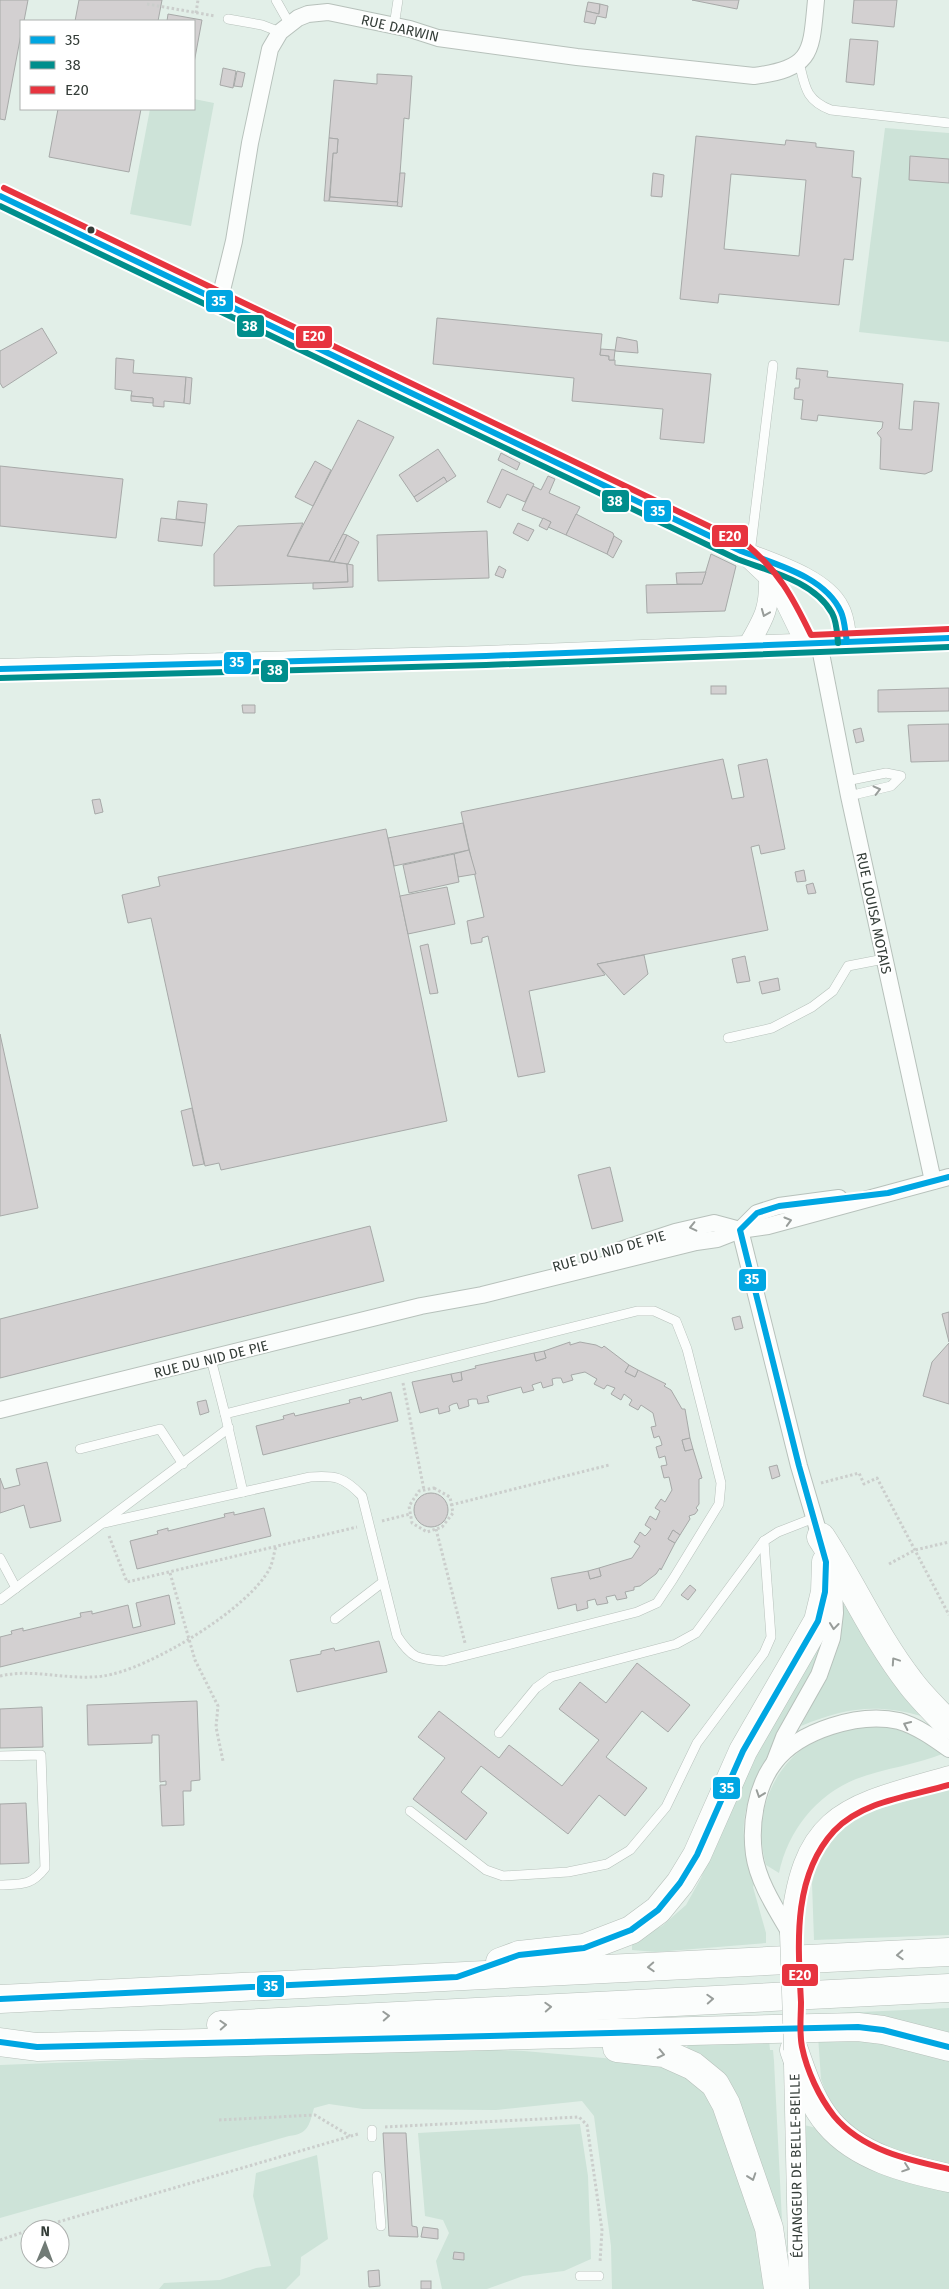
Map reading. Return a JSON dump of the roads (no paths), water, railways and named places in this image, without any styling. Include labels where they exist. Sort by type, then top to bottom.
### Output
[{"type":"highway","points":[[820,1539],[841,1568],[880,1638],[910,1683],[949,1725]]},
{"type":"highway","points":[[457,1977],[519,1955],[584,1948],[631,1930],[658,1910],[680,1883],[697,1855],[743,1751],[818,1621],[825,1592],[820,1539]]},
{"type":"highway","points":[[0,1998],[949,1952]]},
{"type":"highway","points":[[0,2037],[949,1988]]},
{"type":"highway","points":[[0,2042],[37,2047],[858,2028],[883,2030],[949,2047]]},
{"type":"highway","points":[[509,2037],[664,2054],[692,2066],[715,2084],[726,2104],[769,2228],[778,2289]]},
{"type":"highway","points":[[794,2050],[817,2105],[828,2122],[845,2139],[886,2161],[914,2171],[949,2178]]},
{"type":"street","points":[[799,62],[810,50],[816,0]]},
{"type":"street","name":"RUE DARWIN","points":[[284,28],[308,14],[328,12],[394,26],[438,38],[584,58],[754,76],[778,71],[799,62]]},
{"type":"street","points":[[217,301],[223,286],[234,241],[250,143],[270,49],[284,28]]},
{"type":"street","points":[[0,196],[746,552],[814,582],[829,594],[840,608],[846,642]]},
{"type":"street","points":[[746,552],[769,577],[812,644]]},
{"type":"street","points":[[748,646],[766,614],[770,600],[769,577]]},
{"type":"street","points":[[786,603],[794,589],[814,582]]},
{"type":"street","points":[[0,669],[812,644],[949,638]]},
{"type":"street","name":"RUE LOUISA MOTAIS","points":[[812,644],[847,788],[933,1181]]},
{"type":"street","name":"RUE DU NID DE PIE","points":[[0,1410],[421,1306],[479,1287],[625,1249],[692,1227],[714,1223],[740,1230],[768,1226],[949,1177]]},
{"type":"street","points":[[740,1230],[834,1588],[835,1613],[832,1638],[819,1675],[784,1737],[760,1792],[754,1816],[754,1856],[769,1895],[790,1933]]},
{"type":"street","points":[[774,1763],[797,1742],[823,1729],[860,1719],[900,1722],[930,1736],[949,1749]]},
{"type":"street","name":"ÉCHANGEUR DE BELLE-BEILLE","points":[[799,2289],[790,1933],[795,1894],[804,1865],[818,1836],[829,1823],[855,1805],[949,1776]]},
{"type":"lane","points":[[228,19],[284,28],[276,0]]},
{"type":"lane","points":[[394,26],[398,0]]},
{"type":"lane","points":[[799,62],[808,95],[823,107],[831,110],[949,123]]},
{"type":"lane","points":[[746,552],[773,366]]},
{"type":"lane","points":[[886,773],[901,776],[891,786],[847,788],[886,773]]},
{"type":"lane","points":[[728,1038],[772,1028],[791,1019],[833,991],[848,966],[884,959]]},
{"type":"lane","points":[[104,1523],[310,1476],[333,1476],[351,1484],[362,1496],[397,1636],[408,1652],[421,1660],[444,1661],[637,1612],[657,1603],[719,1504],[721,1483],[687,1349],[676,1321],[654,1311],[637,1311],[226,1414]]},
{"type":"lane","points":[[211,1359],[226,1414],[243,1492]]},
{"type":"lane","points":[[0,1600],[229,1428]]},
{"type":"lane","points":[[80,1449],[160,1429],[183,1464]]},
{"type":"lane","points":[[498,1733],[536,1688],[551,1677],[676,1644],[696,1633],[764,1541],[778,1532],[820,1539]]},
{"type":"lane","points":[[410,1811],[486,1870],[503,1876],[568,1872],[607,1864],[630,1850],[666,1807],[697,1743],[764,1653],[771,1637],[764,1541]]},
{"type":"lane","points":[[0,1558],[16,1588]]},
{"type":"lane","points":[[335,1619],[384,1582]]},
{"type":"lane","points":[[0,1756],[40,1755],[45,1868],[36,1880],[24,1884],[0,1885]]},
{"type":"lane","points":[[377,2176],[381,2226]]},
{"type":"lane","points":[[580,2276],[599,2276]]}]
